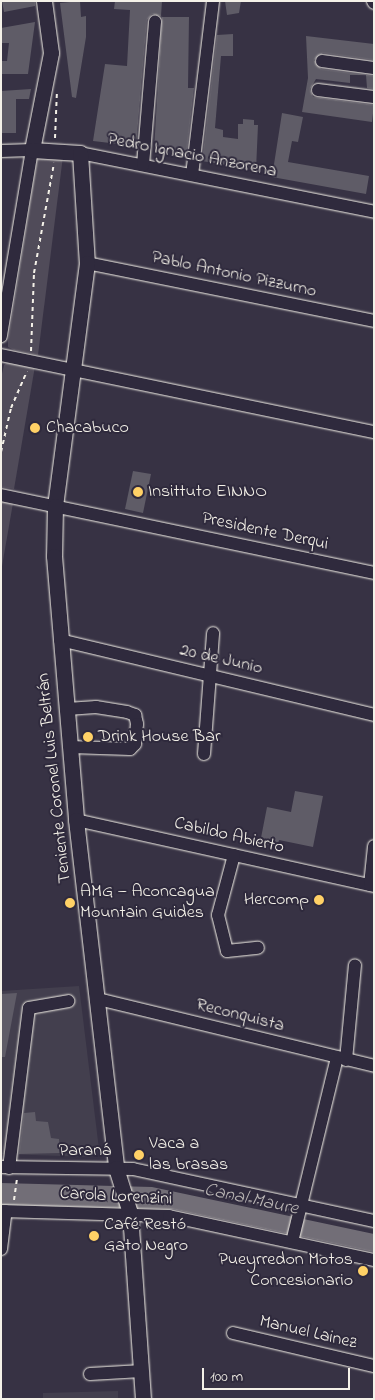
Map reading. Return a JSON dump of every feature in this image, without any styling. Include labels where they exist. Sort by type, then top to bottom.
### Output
[{"type":"main road","points":[[32,150],[51,53],[44,1]]},
{"type":"main road","name":"Pedro Ignacio Anzorena","points":[[32,150],[80,152]]},
{"type":"main road","name":"Teniente Coronel Luis Beltrán","points":[[80,152],[87,262],[75,369],[55,506],[54,556],[76,820],[116,1168],[129,1210],[143,1399]]},
{"type":"street","points":[[192,175],[213,1]]},
{"type":"street","points":[[143,165],[155,21]]},
{"type":"street","points":[[322,61],[374,68]]},
{"type":"street","points":[[318,90],[374,97]]},
{"type":"street","name":"Pedro Ignacio Anzorena","points":[[1,151],[32,150]]},
{"type":"street","points":[[1,336],[32,150]]},
{"type":"street","name":"Pedro Ignacio Anzorena","points":[[80,152],[374,212]]},
{"type":"street","name":"Pablo Antonio Pizzurno","points":[[87,262],[374,321]]},
{"type":"street","points":[[1,356],[75,369],[374,432]]},
{"type":"street","name":"Presidente Derqui","points":[[1,495],[374,573]]},
{"type":"street","points":[[204,754],[213,633]]},
{"type":"street","name":"20 de Junio","points":[[60,640],[374,715]]},
{"type":"street","points":[[67,709],[96,707],[127,712],[136,715],[137,724],[135,744],[130,749],[70,748]]},
{"type":"street","name":"Cabildo Abierto","points":[[76,820],[372,886]]},
{"type":"street","points":[[372,886],[374,846]]},
{"type":"street","points":[[234,855],[218,915],[227,951],[258,948]]},
{"type":"street","points":[[293,1239],[341,1058],[355,965]]},
{"type":"street","name":"Reconquista","points":[[98,999],[374,1066]]},
{"type":"street","points":[[6,1172],[29,1008],[68,1001]]},
{"type":"street","name":"Paraná","points":[[6,1172],[116,1168],[299,1211],[374,1221]]},
{"type":"street","points":[[1,1249],[7,1209]]},
{"type":"street","name":"Carola Lorenzini","points":[[7,1209],[129,1210],[179,1217],[293,1239],[374,1260]]},
{"type":"street","name":"Manuel Lainez","points":[[233,1333],[374,1366]]},
{"type":"street","points":[[90,1374],[142,1371]]},
{"type":"path","points":[[1,452],[10,408],[26,380],[30,360],[34,273],[54,173],[57,91]]},
{"type":"path","points":[[6,1172],[26,1179]]},
{"type":"path","points":[[7,1209],[16,1184]]},
{"type":"shaded area","points":[[63,156],[38,355],[14,350],[8,347],[8,341],[37,161],[40,157]]},
{"type":"shaded area","points":[[8,362],[35,366],[14,489],[1,487],[1,378],[4,365]]},
{"type":"shaded area","points":[[1,501],[13,503],[1,572]]},
{"type":"shaded area","points":[[79,986],[99,1149],[92,1157],[1,1154],[1,991]]},
{"type":"shaded area","points":[[1,1183],[152,1187],[374,1234],[374,1252],[172,1209],[1,1205]]},
{"type":"shaded area","points":[[118,1391],[118,1399],[43,1399],[43,1393]]},
{"type":"building","points":[[2,1],[35,1],[35,6],[4,12]]},
{"type":"building","points":[[80,1],[81,17],[86,16],[86,37],[76,98],[72,97],[60,3]]},
{"type":"building","points":[[115,1],[162,1],[161,16],[152,14],[147,20],[136,146],[93,141],[105,64],[127,66],[130,10],[114,9]]},
{"type":"building","points":[[225,1],[241,1],[239,13],[227,15]]},
{"type":"building","points":[[162,17],[189,17],[188,88],[194,88],[186,159],[171,156],[171,150],[154,150]]},
{"type":"building","points":[[35,22],[28,74],[1,74],[1,61],[7,61],[9,43],[1,43],[1,28]]},
{"type":"building","points":[[233,34],[233,56],[221,56],[215,128],[223,130],[223,137],[238,139],[238,124],[243,124],[243,119],[254,120],[254,125],[258,125],[256,170],[247,170],[247,163],[232,162],[232,166],[202,161],[217,35]]},
{"type":"building","points":[[306,36],[374,44],[374,60],[323,53],[314,60],[321,69],[374,76],[374,89],[367,88],[366,75],[350,75],[350,83],[316,79],[310,89],[313,97],[374,105],[372,122],[302,112],[308,78]]},
{"type":"building","points":[[31,89],[29,99],[16,99],[16,133],[1,133],[1,91]]},
{"type":"building","points":[[282,113],[303,117],[298,142],[292,141],[288,162],[369,176],[366,194],[272,177]]},
{"type":"building","name":"Insittuto EINNO","points":[[133,471],[151,474],[143,513],[125,509]]},
{"type":"building","points":[[295,791],[323,796],[313,847],[279,840],[278,846],[260,843],[267,807],[291,812]]},
{"type":"building","points":[[17,993],[5,1057],[1,1057],[1,994]]},
{"type":"building","points":[[35,1112],[36,1121],[48,1122],[51,1138],[59,1139],[60,1153],[19,1154],[24,1113]]},
{"type":"place","name":"Chacabuco","points":[[35,428]]},
{"type":"place","name":"Insittuto EINNO","points":[[138,492]]},
{"type":"place","name":"Drink House Bar","points":[[88,737]]},
{"type":"place","name":"Hercomp","points":[[319,900]]},
{"type":"place","name":"AMG — Aconcagua Mountain Guides","points":[[70,903]]},
{"type":"place","name":"Vaca a las brasas","points":[[139,1155]]},
{"type":"place","name":"Café Restó Gato Negro","points":[[94,1236]]},
{"type":"place","name":"Pueyrredon Motos Concesionario","points":[[363,1271]]},
{"type":"water label","name":"Canal Maure","points":[[251,1200]]}]
